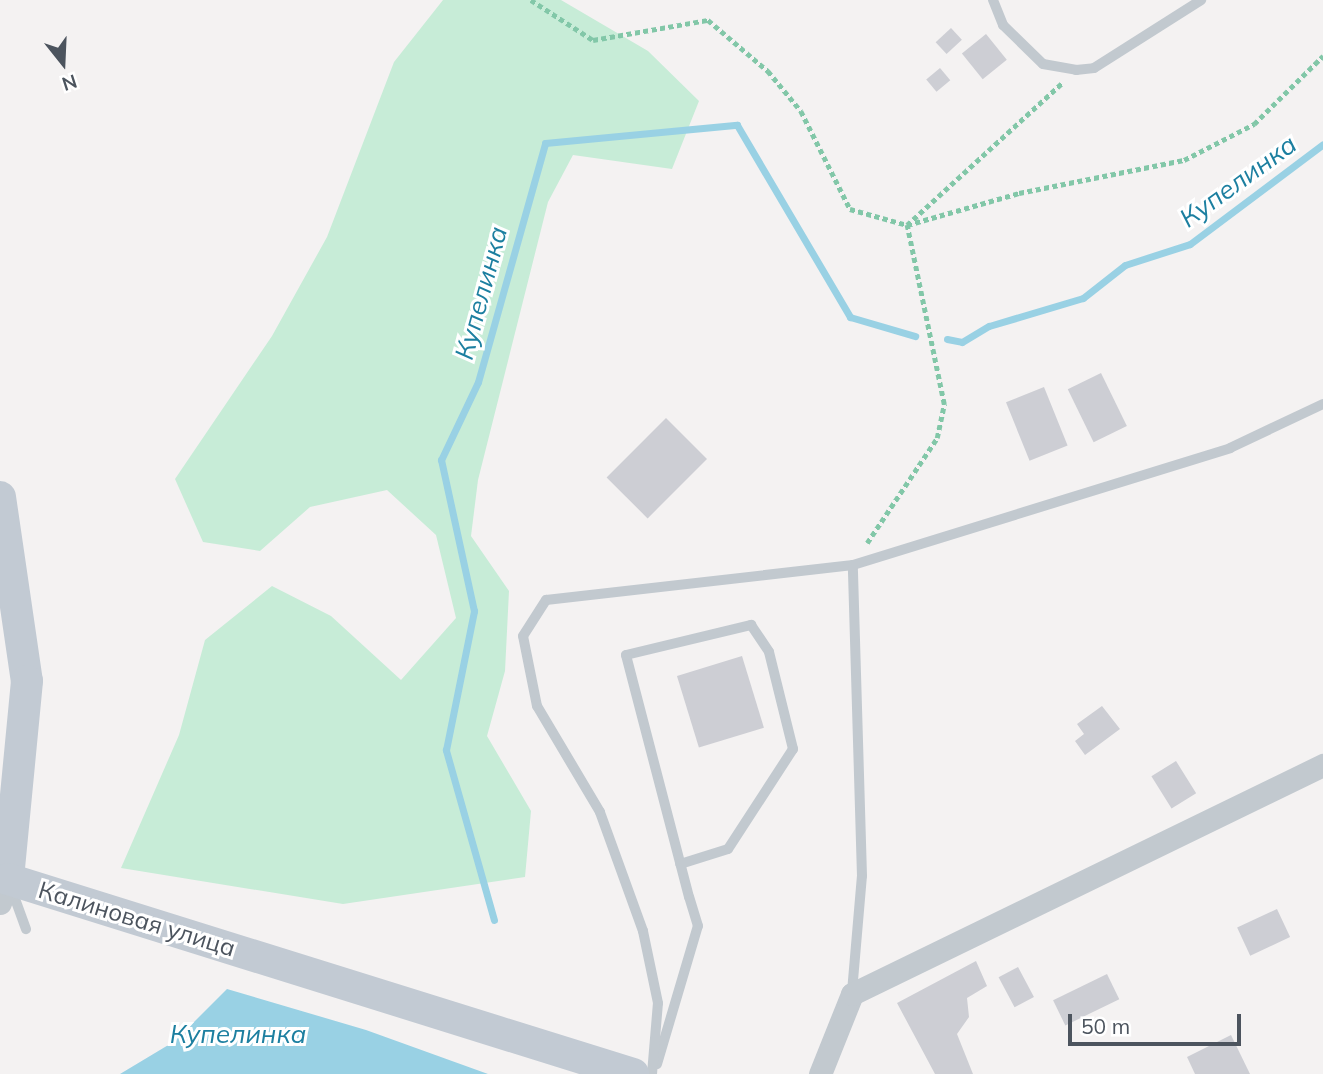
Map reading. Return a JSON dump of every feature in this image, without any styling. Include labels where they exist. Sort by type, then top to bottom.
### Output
[{"type":"street","name":"Калиновая улица","points":[[0,497],[27,681],[4,891],[639,1074]]},
{"type":"street","points":[[820,1074],[852,994],[1323,765]]},
{"type":"lane","points":[[993,0],[1003,25],[1043,64],[1076,70],[1094,68],[1200,0]]},
{"type":"lane","points":[[639,1074],[658,1003],[643,931],[600,812],[537,706],[523,636],[546,600],[853,565],[1230,447],[1323,404]]},
{"type":"lane","points":[[852,994],[862,876],[853,565]]},
{"type":"lane","points":[[639,1074],[698,926],[680,864],[626,655],[751,625],[769,652],[793,749],[728,849],[680,864]]},
{"type":"lane","points":[[4,891],[26,929]]},
{"type":"path","points":[[531,0],[593,40],[708,20],[768,71],[801,111],[850,209],[907,225],[1018,193],[1184,160],[1254,124],[1323,57]]},
{"type":"path","points":[[907,225],[1076,70]]},
{"type":"path","points":[[853,565],[937,438],[944,404],[907,225]]},
{"type":"green space","points":[[443,0],[561,0],[648,51],[699,101],[672,169],[573,155],[548,202],[478,480],[471,536],[509,591],[505,671],[487,736],[531,811],[525,877],[343,904],[121,868],[179,735],[205,640],[272,586],[331,616],[401,680],[456,618],[436,535],[387,490],[310,507],[260,551],[203,542],[175,479],[272,336],[327,237],[394,62]]},
{"type":"water","name":"Купелинка","points":[[227,989],[366,1030],[488,1074],[120,1074],[175,1041]]},
{"type":"building","points":[[951,28],[962,40],[947,54],[936,42]]},
{"type":"building","points":[[986,34],[1007,60],[983,79],[962,54]]},
{"type":"building","points":[[940,68],[950,80],[936,92],[926,80]]},
{"type":"building","points":[[1101,373],[1127,426],[1094,442],[1068,389]]},
{"type":"building","points":[[1044,387],[1068,445],[1030,461],[1006,402]]},
{"type":"building","points":[[666,418],[707,459],[648,518],[607,477]]},
{"type":"building","points":[[742,656],[764,728],[699,748],[677,676]]},
{"type":"building","points":[[1102,706],[1120,729],[1085,755],[1075,741],[1084,734],[1077,724]]},
{"type":"building","points":[[1176,761],[1196,793],[1172,809],[1151,776]]},
{"type":"building","points":[[1277,909],[1290,937],[1250,956],[1237,928]]},
{"type":"building","points":[[976,961],[987,986],[967,998],[969,1017],[957,1034],[973,1074],[935,1074],[897,1003]]},
{"type":"building","points":[[1018,967],[1034,997],[1015,1007],[999,977]]},
{"type":"building","points":[[1107,974],[1119,999],[1065,1025],[1053,1000]]},
{"type":"building","points":[[1231,1035],[1250,1074],[1195,1074],[1187,1057]]},
{"type":"waterway","name":"Купелинка","points":[[494,920],[446,750],[474,611],[441,460],[478,382],[545,143],[737,125],[850,317],[915,336]]},
{"type":"waterway","name":"Купелинка","points":[[947,339],[962,342],[989,326],[1083,298],[1125,265],[1190,244],[1323,144]]}]
